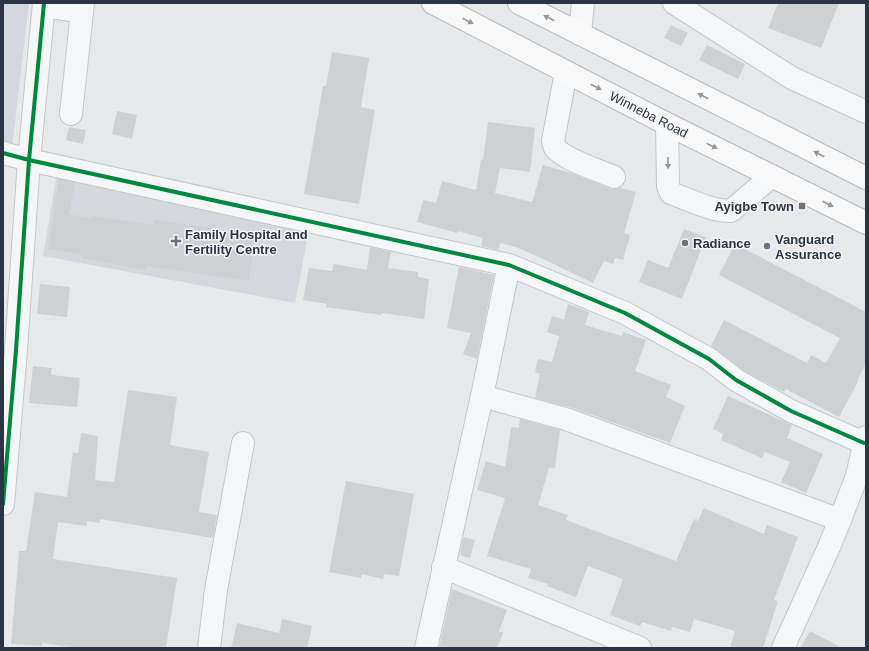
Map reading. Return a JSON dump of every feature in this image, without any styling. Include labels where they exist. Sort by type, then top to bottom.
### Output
[{"type":"highway","name":"Winneba Road","points":[[433,3],[667,124],[866,223]]},
{"type":"highway","points":[[519,3],[866,178]]},
{"type":"street","points":[[580,34],[583,3]]},
{"type":"street","points":[[674,3],[792,78],[866,112]]},
{"type":"street","points":[[4,491],[9,349],[44,4],[83,7],[71,114]]},
{"type":"street","points":[[566,72],[553,141],[554,145],[557,150],[568,158],[614,177]]},
{"type":"street","points":[[667,124],[668,186],[672,193],[713,208],[723,211],[731,211],[772,176]]},
{"type":"street","points":[[3,153],[29,160],[509,265],[625,313],[709,359],[736,380],[791,411],[865,440],[861,478],[840,520],[783,648]]},
{"type":"street","points":[[426,648],[482,396],[509,265]]},
{"type":"street","points":[[482,396],[566,419],[840,520]]},
{"type":"street","points":[[209,648],[216,590],[243,443]]},
{"type":"street","points":[[443,567],[640,648]]},
{"type":"shaded area","points":[[3,3],[29,3],[12,148],[3,145]]},
{"type":"shaded area","name":"Family Hospital and Fertility Centre","points":[[58,168],[310,225],[295,303],[43,256]]},
{"type":"building","points":[[778,3],[839,3],[821,48],[768,28]]},
{"type":"building","points":[[671,25],[688,33],[681,46],[664,38]]},
{"type":"building","points":[[707,45],[745,64],[738,79],[699,60]]},
{"type":"building","points":[[332,52],[369,58],[361,107],[375,110],[359,204],[304,194],[323,86],[326,86]]},
{"type":"building","points":[[117,111],[137,115],[132,139],[112,134]]},
{"type":"building","points":[[488,122],[535,128],[530,172],[500,168],[495,193],[532,202],[543,165],[574,174],[610,189],[620,188],[636,192],[624,233],[630,235],[623,260],[615,258],[613,264],[604,261],[593,283],[516,247],[500,243],[499,250],[481,246],[483,238],[458,231],[457,233],[417,222],[423,200],[436,203],[442,181],[476,190],[481,159],[483,160]]},
{"type":"building","points":[[69,127],[86,130],[83,144],[66,140]]},
{"type":"building","points":[[59,179],[75,183],[69,214],[92,219],[93,216],[153,225],[154,220],[255,234],[249,281],[146,266],[145,270],[82,258],[82,255],[48,249]]},
{"type":"building","points":[[684,229],[706,237],[682,299],[639,282],[648,260],[668,268]]},
{"type":"building","points":[[735,244],[866,312],[866,364],[839,417],[786,389],[784,392],[743,370],[711,346],[724,320],[807,363],[811,355],[826,363],[840,338],[719,275]]},
{"type":"building","points":[[370,247],[391,252],[388,268],[418,272],[418,277],[429,279],[424,319],[382,313],[381,315],[326,307],[327,304],[303,300],[309,268],[332,271],[334,264],[367,270]]},
{"type":"building","points":[[459,267],[494,275],[477,359],[463,354],[471,333],[447,328]]},
{"type":"building","points":[[40,284],[70,287],[67,317],[37,314]]},
{"type":"building","points":[[568,304],[589,312],[585,325],[622,336],[623,332],[646,340],[635,371],[671,385],[666,397],[685,406],[670,443],[570,407],[535,398],[540,374],[535,372],[538,359],[552,362],[559,336],[547,332],[552,316],[564,320]]},
{"type":"building","points":[[33,366],[52,368],[51,375],[80,378],[77,407],[29,403]]},
{"type":"building","points":[[128,390],[177,397],[170,445],[209,452],[199,512],[217,515],[213,538],[100,519],[100,523],[87,521],[87,526],[58,522],[53,559],[177,578],[166,648],[76,648],[42,643],[42,646],[11,644],[19,551],[26,551],[35,492],[67,497],[73,452],[78,453],[81,433],[98,436],[95,480],[114,482]]},
{"type":"building","points":[[728,396],[792,425],[787,438],[823,454],[806,493],[781,482],[790,462],[765,452],[762,458],[721,440],[723,434],[713,429]]},
{"type":"building","points":[[520,419],[560,430],[555,468],[549,468],[538,505],[568,515],[566,520],[676,561],[694,519],[698,521],[704,508],[764,534],[767,525],[798,537],[774,600],[778,601],[763,648],[730,648],[735,631],[694,619],[690,632],[672,627],[671,631],[642,622],[640,626],[610,615],[623,579],[588,566],[576,597],[547,586],[548,584],[528,578],[531,569],[487,556],[505,498],[477,490],[486,461],[505,467],[511,427],[519,428]]},
{"type":"building","points":[[346,481],[414,494],[399,576],[384,574],[383,579],[362,574],[361,578],[329,572]]},
{"type":"building","points":[[463,537],[475,540],[470,558],[460,555]]},
{"type":"building","points":[[452,589],[507,610],[499,631],[503,633],[497,648],[439,648]]},
{"type":"building","points":[[282,619],[312,626],[307,648],[231,648],[237,623],[279,633]]},
{"type":"building","points":[[810,631],[842,648],[800,648]]},
{"type":"cycle path","points":[[3,504],[16,350],[29,160],[44,3]]},
{"type":"cycle path","points":[[3,153],[29,160],[509,265],[625,313],[709,359],[736,380],[791,411],[864,443]]},
{"type":"place","name":"Ayigbe Town","points":[[802,206]]},
{"type":"place","name":"Family Hospital and Fertility Centre","points":[[176,241]]},
{"type":"place","name":"Radiance","points":[[685,243]]},
{"type":"place","name":"Vanguard Assurance","points":[[767,246]]}]
